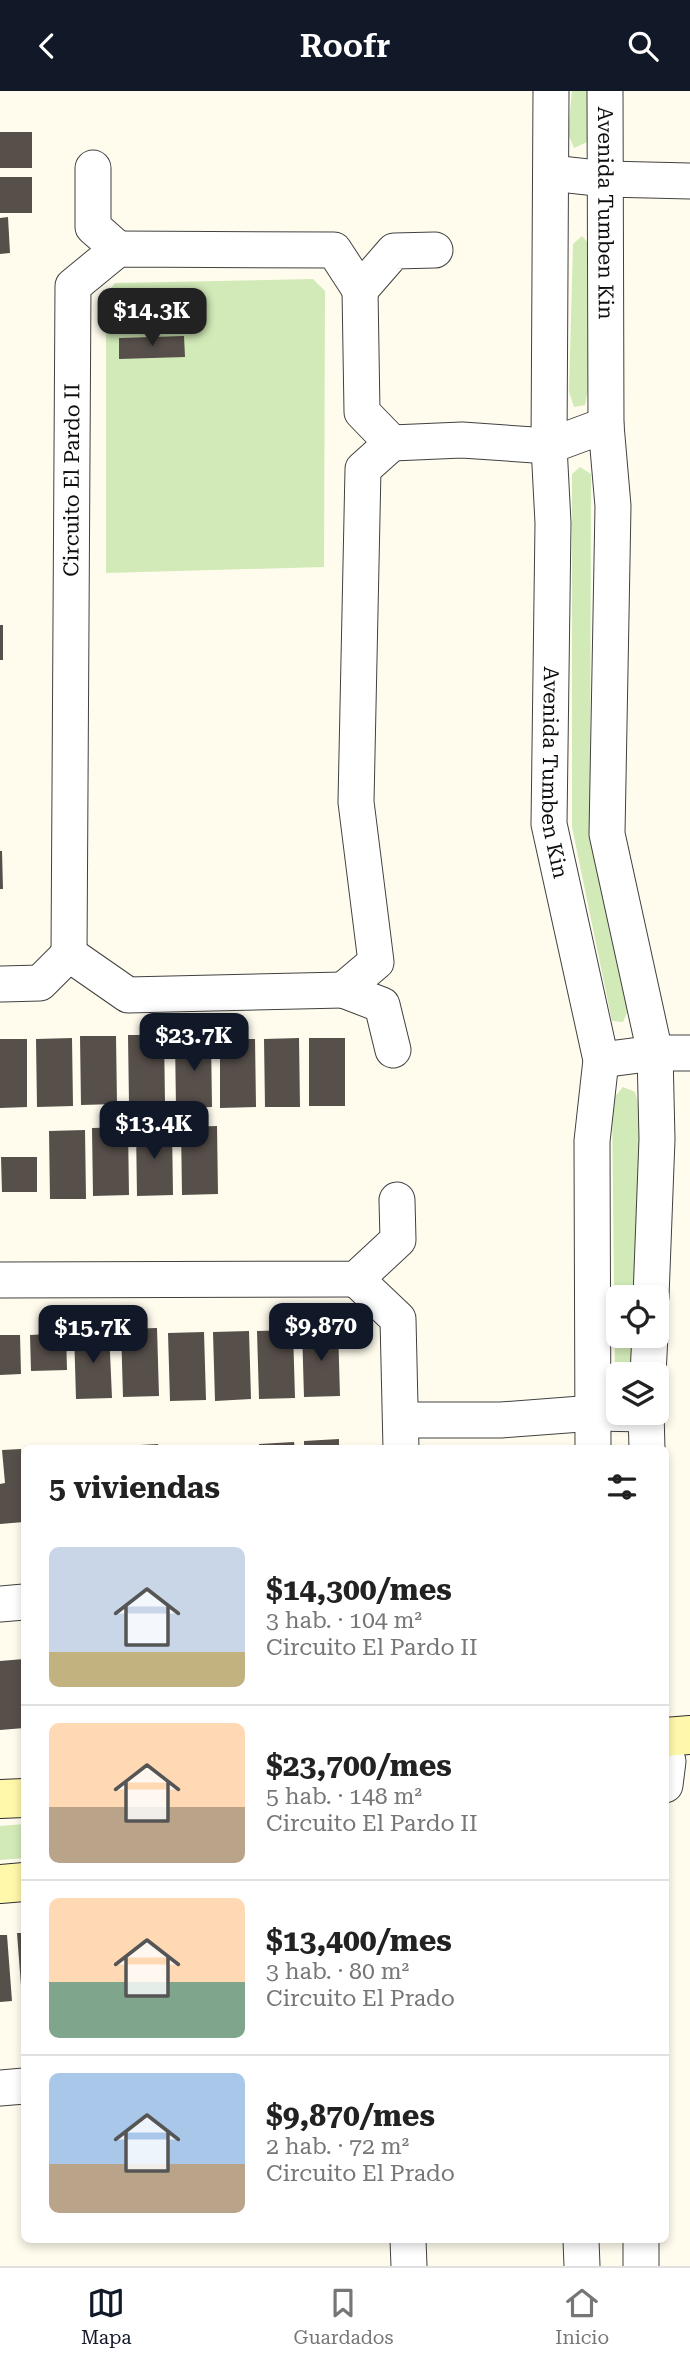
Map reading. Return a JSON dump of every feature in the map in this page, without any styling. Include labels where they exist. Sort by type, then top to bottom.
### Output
[{"type":"main road","points":[[669,1737],[690,1735]]},
{"type":"main road","points":[[0,1800],[21,1798]]},
{"type":"main road","points":[[0,1884],[21,1882]]},
{"type":"street","name":"Avenida Tumben Kin","points":[[551,91],[549,446],[553,523],[549,824],[601,1061],[592,1141],[593,1445]]},
{"type":"street","name":"Avenida Tumben Kin","points":[[604,91],[606,425],[613,506],[607,834],[656,1053],[657,1139],[651,1285]]},
{"type":"street","points":[[93,167],[93,227],[118,249],[334,250],[360,289],[362,412],[392,443]]},
{"type":"street","points":[[551,173],[606,179],[688,181]]},
{"type":"street","name":"Circuito El Pardo II","points":[[69,954],[73,286],[118,249]]},
{"type":"street","points":[[360,289],[394,251],[435,250]]},
{"type":"street","points":[[343,990],[376,962],[356,801],[363,469],[392,443],[462,440],[549,446],[606,425]]},
{"type":"street","points":[[2,984],[40,983],[69,954],[128,995],[343,990],[382,1005],[393,1050]]},
{"type":"street","points":[[601,1061],[656,1053],[690,1053]]},
{"type":"street","points":[[0,1280],[356,1279],[398,1240],[397,1200]]},
{"type":"street","points":[[356,1279],[398,1319],[401,1434],[501,1420],[606,1413]]},
{"type":"street","points":[[646,1425],[647,1445]]},
{"type":"street","points":[[0,1604],[21,1602]]},
{"type":"street","points":[[0,2088],[21,2086]]},
{"type":"street","points":[[408,2243],[409,2266]]},
{"type":"street","points":[[581,2243],[582,2266]]},
{"type":"street","points":[[640,2243],[641,2266]]},
{"type":"green space","points":[[572,91],[592,91],[587,142],[574,148],[568,134]]},
{"type":"green space","points":[[582,236],[589,244],[588,389],[585,405],[574,407],[569,392],[573,244]]},
{"type":"green space","points":[[313,279],[325,291],[324,567],[106,573],[106,294],[115,283]]},
{"type":"green space","points":[[580,467],[591,474],[590,820],[629,1008],[623,1022],[612,1021],[572,827],[572,474]]},
{"type":"green space","points":[[623,1087],[635,1092],[640,1111],[637,1285],[614,1285],[612,1100]]},
{"type":"green space","points":[[615,1348],[635,1348],[634,1362],[615,1362]]},
{"type":"green space","points":[[21,1824],[21,1858],[0,1860],[0,1826]]},
{"type":"water","points":[[180,297],[180,325],[155,317],[145,318],[132,325],[126,323],[125,298]]},
{"type":"building","points":[[0,132],[32,132],[32,168],[0,168]]},
{"type":"building","points":[[0,177],[32,177],[32,213],[0,213]]},
{"type":"building","points":[[8,217],[10,253],[0,254],[0,218]]},
{"type":"building","points":[[184,336],[185,357],[119,359],[119,338]]},
{"type":"building","points":[[0,625],[3,625],[3,660],[0,660]]},
{"type":"building","points":[[2,851],[3,889],[0,889]]},
{"type":"building","points":[[128,1035],[164,1035],[165,1103],[129,1104]]},
{"type":"building","points":[[80,1036],[116,1036],[117,1104],[81,1105]]},
{"type":"building","points":[[72,1038],[73,1106],[37,1107],[36,1039]]},
{"type":"building","points":[[299,1038],[300,1107],[265,1107],[264,1039]]},
{"type":"building","points":[[309,1038],[345,1038],[345,1106],[309,1106]]},
{"type":"building","points":[[0,1039],[27,1039],[27,1107],[0,1108]]},
{"type":"building","points":[[211,1039],[212,1107],[176,1108],[175,1040]]},
{"type":"building","points":[[220,1039],[255,1039],[256,1107],[220,1108]]},
{"type":"building","points":[[217,1126],[218,1194],[182,1195],[181,1127]]},
{"type":"building","points":[[128,1127],[129,1195],[93,1196],[92,1128]]},
{"type":"building","points":[[172,1127],[173,1195],[137,1196],[136,1128]]},
{"type":"building","points":[[85,1130],[86,1199],[50,1199],[49,1131]]},
{"type":"building","points":[[1,1157],[37,1157],[37,1192],[2,1192]]},
{"type":"building","points":[[157,1328],[159,1396],[123,1397],[121,1329]]},
{"type":"building","points":[[338,1328],[340,1396],[304,1397],[302,1329]]},
{"type":"building","points":[[109,1330],[112,1398],[76,1399],[74,1331]]},
{"type":"building","points":[[293,1330],[295,1398],[259,1399],[257,1331]]},
{"type":"building","points":[[249,1331],[251,1399],[215,1401],[213,1332]]},
{"type":"building","points":[[204,1332],[206,1400],[170,1401],[168,1333]]},
{"type":"building","points":[[66,1333],[67,1370],[31,1371],[30,1335]]},
{"type":"building","points":[[0,1335],[20,1335],[21,1374],[0,1375]]},
{"type":"building","points":[[339,1439],[339,1445],[304,1445],[304,1441]]},
{"type":"building","points":[[294,1442],[294,1445],[259,1445]]},
{"type":"building","points":[[21,1449],[21,1522],[0,1524],[0,1484],[5,1483],[2,1450]]},
{"type":"building","points":[[21,1659],[21,1728],[0,1730],[0,1661]]},
{"type":"building","points":[[17,1933],[21,1933],[21,1986]]},
{"type":"building","points":[[0,1935],[7,1935],[12,2001],[0,2002]]}]
